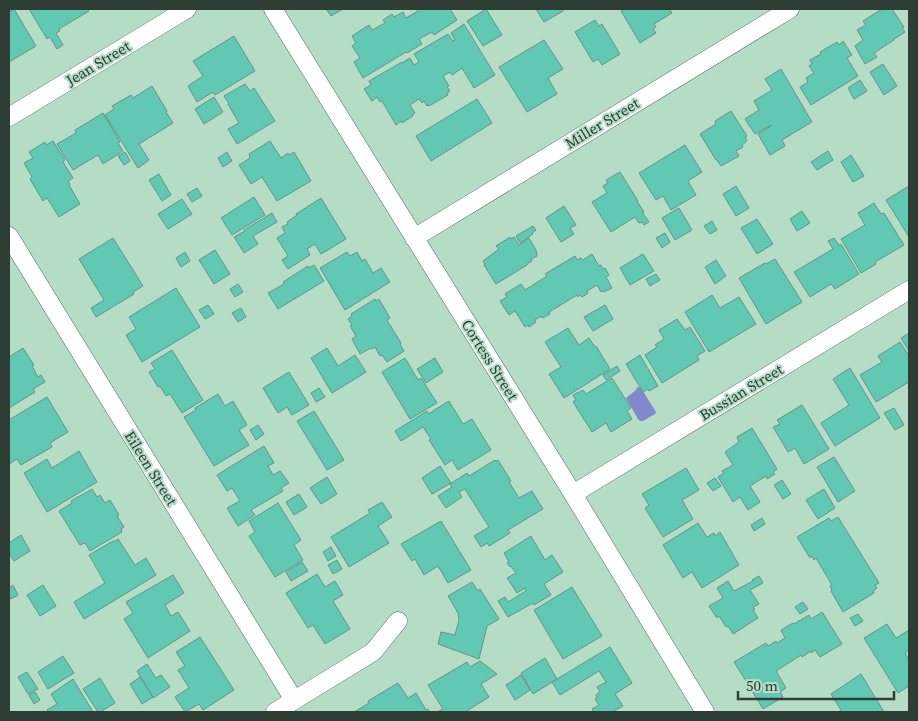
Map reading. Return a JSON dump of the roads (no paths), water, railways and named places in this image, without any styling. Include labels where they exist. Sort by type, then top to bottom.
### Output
[{"type":"street","name":"Jean Street","points":[[9,117],[187,9]]},
{"type":"street","name":"Cortess Street","points":[[273,9],[573,494],[705,712]]},
{"type":"street","name":"Miller Street","points":[[414,238],[790,9]]},
{"type":"street","name":"Eileen Street","points":[[9,236],[294,700]]},
{"type":"street","name":"Bussian Street","points":[[573,494],[909,290]]},
{"type":"street","points":[[275,712],[373,652],[398,620]]},
{"type":"water","points":[[637,387],[641,388],[656,412],[643,421],[638,419],[626,398]]}]
